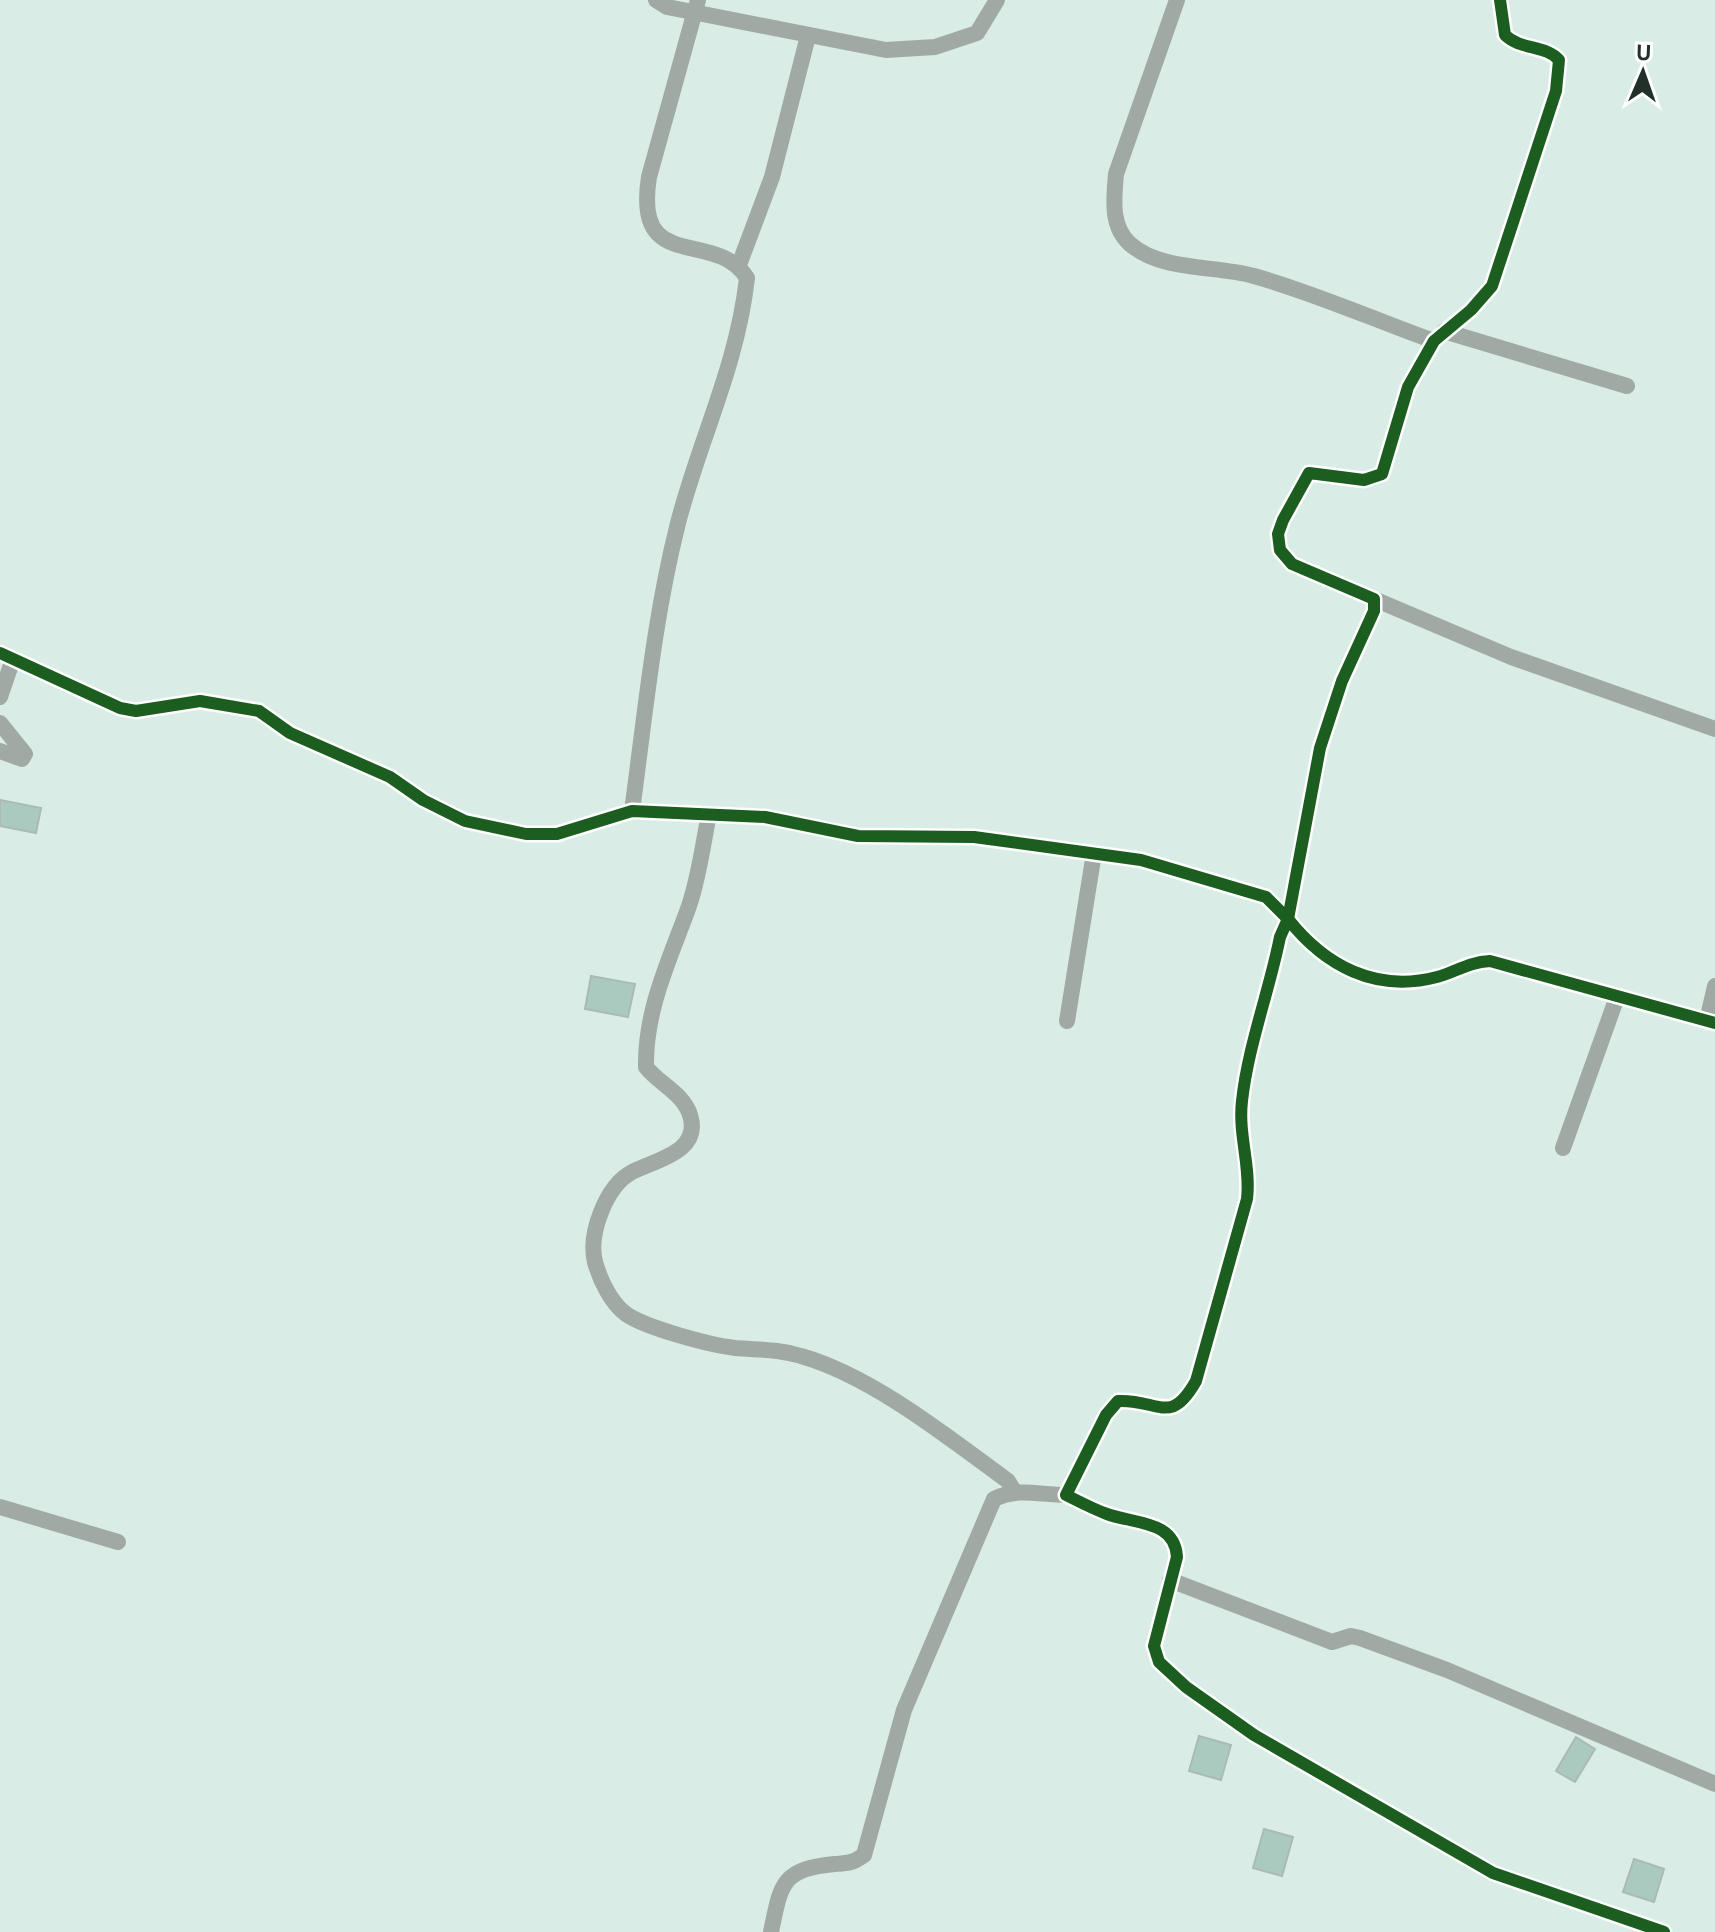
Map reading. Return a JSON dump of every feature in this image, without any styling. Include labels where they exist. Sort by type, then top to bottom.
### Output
[{"type":"street","points":[[656,0],[667,7],[697,6],[808,36],[886,50],[935,47],[977,33],[997,0]]},
{"type":"street","points":[[1177,0],[1116,174],[1113,203],[1116,224],[1129,243],[1175,263],[1253,275],[1439,336],[1627,386]]},
{"type":"street","points":[[1500,0],[1505,35],[1516,46],[1557,56],[1556,91],[1492,286],[1471,310],[1439,336],[1408,387],[1382,474],[1364,480],[1309,473],[1278,534],[1280,550],[1292,564],[1511,657],[1715,729]]},
{"type":"street","points":[[632,811],[653,646],[679,521],[738,339],[747,278],[739,265],[658,236],[644,206],[649,177],[697,6]]},
{"type":"street","points":[[739,265],[772,177],[808,36]]},
{"type":"street","points":[[1066,1495],[1106,1415],[1118,1401],[1136,1400],[1158,1408],[1172,1407],[1184,1403],[1196,1381],[1247,1199],[1250,1172],[1242,1143],[1242,1099],[1280,937],[1288,919],[1320,748],[1342,681],[1374,611],[1374,599]]},
{"type":"street","points":[[0,697],[6,656],[120,708],[136,711],[200,701],[259,711],[290,733],[390,777],[423,800],[465,821],[526,834],[557,834],[632,811],[709,814],[765,817],[858,836],[974,837],[1141,860],[1266,897],[1306,943],[1327,960],[1389,981],[1411,982],[1441,976],[1461,965],[1490,961],[1711,1022],[1715,986]]},
{"type":"street","points":[[0,723],[25,754],[22,759],[16,759],[0,751]]},
{"type":"street","points":[[709,814],[690,903],[669,956],[645,1038],[646,1067],[690,1112],[692,1126],[680,1149],[658,1163],[632,1172],[611,1194],[594,1232],[593,1249],[603,1283],[625,1313],[643,1323],[732,1348],[770,1349],[803,1356],[839,1372],[915,1414],[1008,1481],[1014,1491]]},
{"type":"street","points":[[1067,1021],[1094,853]]},
{"type":"street","points":[[1563,1148],[1617,997]]},
{"type":"street","points":[[771,1932],[783,1883],[792,1873],[809,1867],[854,1863],[864,1855],[882,1782],[910,1695],[987,1510],[994,1499],[1014,1491],[1066,1495],[1108,1515],[1163,1529],[1176,1544],[1177,1557],[1154,1646],[1159,1662],[1186,1687],[1254,1735],[1493,1873],[1664,1932]]},
{"type":"street","points":[[0,1507],[118,1542]]},
{"type":"street","points":[[1170,1580],[1332,1642],[1351,1636],[1360,1638],[1447,1670],[1715,1784]]},
{"type":"building","points":[[0,800],[41,808],[36,833],[0,826]]},
{"type":"building","points":[[591,976],[635,984],[628,1017],[585,1009]]},
{"type":"building","points":[[1199,1736],[1231,1745],[1221,1780],[1189,1771]]},
{"type":"building","points":[[1576,1737],[1595,1749],[1575,1782],[1556,1771]]},
{"type":"building","points":[[1264,1829],[1293,1837],[1282,1876],[1253,1868]]},
{"type":"building","points":[[1634,1859],[1664,1869],[1654,1902],[1623,1892]]},
{"type":"cycle path","points":[[0,653],[120,708],[136,711],[200,701],[259,711],[290,733],[390,777],[423,800],[465,821],[526,834],[557,834],[632,811],[765,817],[858,836],[974,837],[1141,860],[1266,897],[1288,919],[1320,748],[1342,681],[1374,611],[1374,599],[1292,564],[1280,550],[1278,534],[1309,473],[1364,480],[1382,474],[1408,387],[1434,341],[1471,310],[1492,286],[1556,91],[1559,60],[1554,55],[1518,43],[1505,35],[1500,0]]},
{"type":"cycle path","points":[[1664,1932],[1493,1873],[1254,1735],[1186,1687],[1159,1662],[1154,1646],[1177,1557],[1175,1545],[1169,1536],[1151,1525],[1107,1514],[1066,1495],[1106,1415],[1118,1401],[1171,1407],[1187,1395],[1196,1381],[1247,1199],[1241,1114],[1245,1080],[1280,937],[1288,919],[1318,950],[1335,962],[1373,978],[1415,981],[1490,961],[1715,1023]]}]
